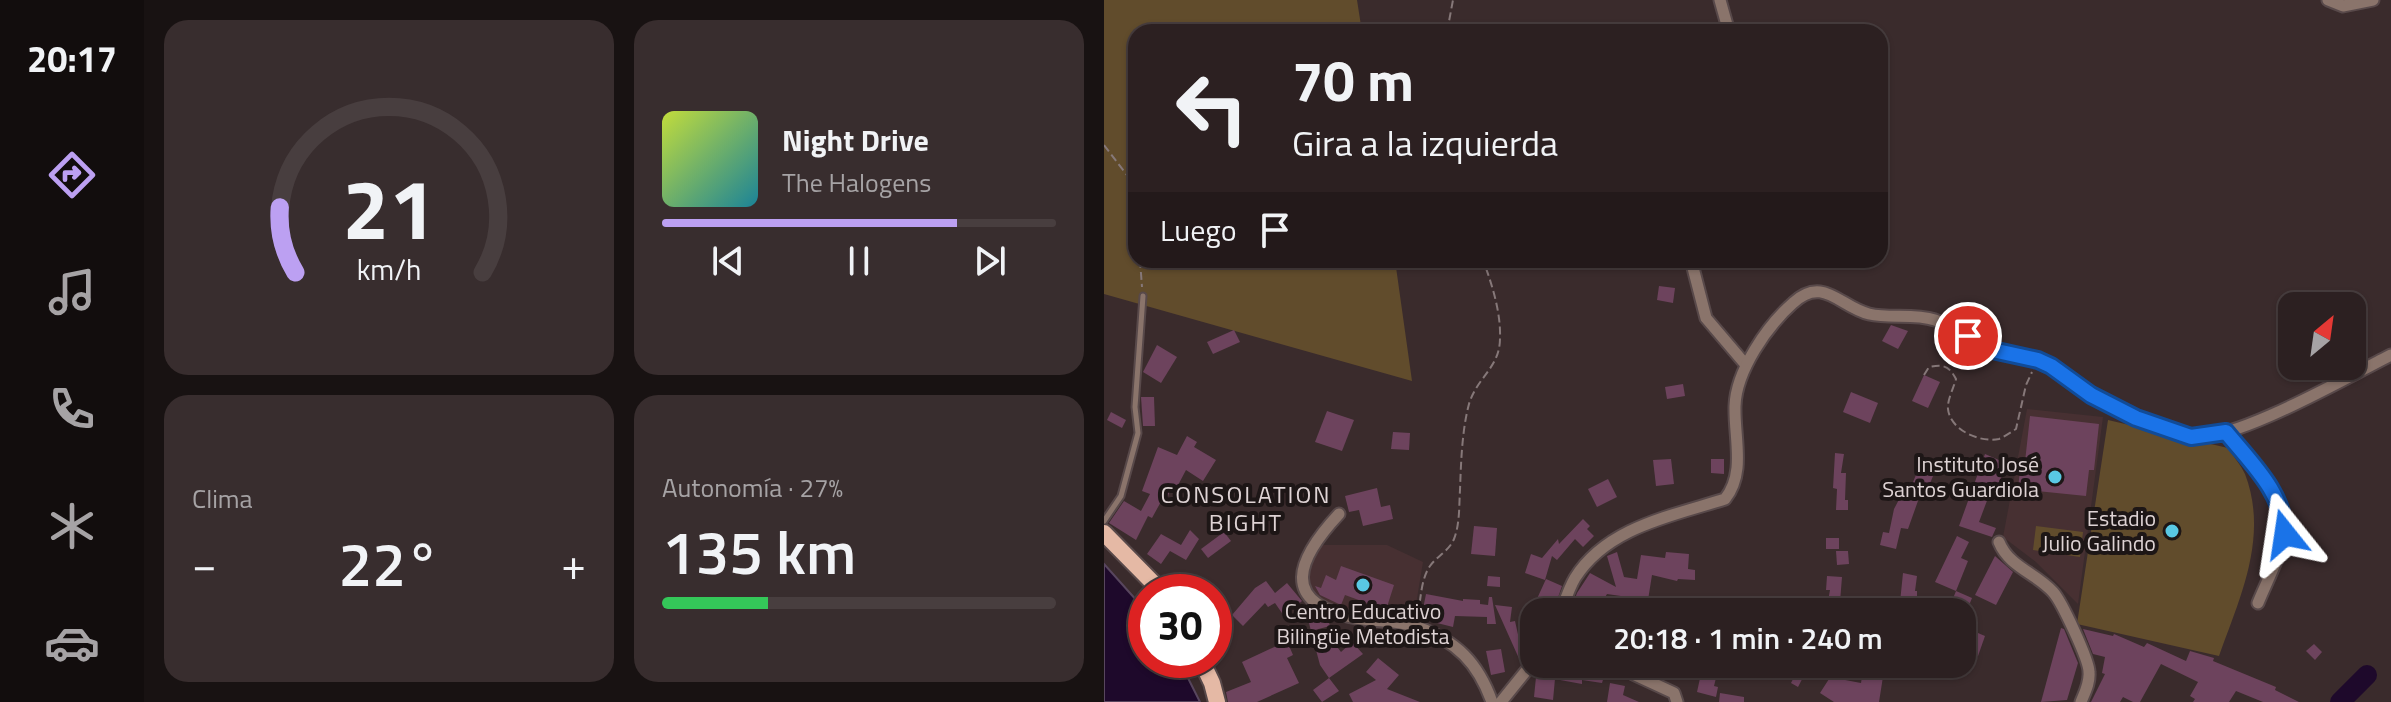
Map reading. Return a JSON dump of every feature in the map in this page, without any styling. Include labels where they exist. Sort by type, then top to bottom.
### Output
[{"type":"main road","points":[[1104,533],[1144,574]]},
{"type":"main road","points":[[1210,678],[1217,702]]},
{"type":"street","points":[[1720,0],[1727,24]]},
{"type":"street","points":[[2328,0],[2343,6],[2373,0]]},
{"type":"street","points":[[1693,268],[1706,318],[1746,365]]},
{"type":"street","points":[[1567,598],[1574,579],[1608,544],[1640,526],[1725,499],[1737,477],[1735,404],[1740,379],[1746,365],[1793,302],[1806,293],[1831,293],[1872,315],[1934,319],[1997,351],[2038,360],[2091,395],[2136,418],[2191,437],[2226,432],[2252,423],[2391,355]]},
{"type":"street","points":[[2226,432],[2268,483],[2284,515],[2285,534],[2258,603]]},
{"type":"street","points":[[1339,514],[1311,546],[1301,586],[1307,594],[1329,609],[1354,618],[1416,627],[1454,647],[1472,661],[1483,676],[1492,702]]},
{"type":"street","points":[[1999,542],[2012,562],[2054,593],[2063,606],[2090,669],[2088,686],[2081,702]]},
{"type":"street","points":[[1501,702],[1520,678]]},
{"type":"street","points":[[1642,678],[1674,693],[1677,702]]},
{"type":"lane","points":[[1104,521],[1121,496],[1138,433],[1135,407],[1143,296]]},
{"type":"path","points":[[1448,24],[1453,0]]},
{"type":"path","points":[[1104,145],[1128,176]]},
{"type":"path","points":[[1141,268],[1143,296]]},
{"type":"path","points":[[1416,627],[1424,577],[1431,565],[1448,549],[1458,525],[1469,402],[1479,383],[1495,364],[1499,351],[1501,335],[1486,268]]},
{"type":"path","points":[[1924,375],[1929,367],[1942,365],[1950,368],[1956,379],[1947,407],[1952,422],[1964,432],[1999,439],[2016,429],[2026,385],[2038,360]]},
{"type":"shaded area","points":[[1104,0],[1357,0],[1361,24],[1128,24],[1128,268],[1396,268],[1412,381],[1104,294]]},
{"type":"shaded area","name":"Instituto José Santos Guardiola","points":[[2027,409],[2103,417],[2078,604],[2036,562],[2003,537]]},
{"type":"shaded area","name":"Estadio Julio Galindo","points":[[2108,420],[2228,448],[2245,474],[2252,497],[2253,544],[2243,589],[2219,656],[2077,624]]},
{"type":"shaded area","points":[[2036,526],[2083,532],[2080,557],[2033,550]]},
{"type":"shaded area","name":"Centro Educativo Bilingüe Metodista","points":[[1318,545],[1387,545],[1423,562],[1413,623],[1334,608],[1315,598],[1307,590],[1309,559]]},
{"type":"shaded area","points":[[1104,564],[1128,591],[1128,678],[1188,678],[1200,702],[1104,702]]},
{"type":"building","points":[[1659,286],[1675,288],[1673,303],[1657,300]]},
{"type":"building","points":[[1891,325],[1908,331],[1898,349],[1882,341]]},
{"type":"building","points":[[1234,330],[1240,342],[1213,354],[1207,342]]},
{"type":"building","points":[[1157,345],[1177,357],[1161,383],[1143,372]]},
{"type":"building","points":[[1924,375],[1940,382],[1928,408],[1912,401]]},
{"type":"building","points":[[1683,384],[1685,396],[1667,399],[1665,387]]},
{"type":"building","points":[[1851,392],[1878,403],[1870,423],[1843,412]]},
{"type":"building","points":[[1141,397],[1154,397],[1155,426],[1143,426]]},
{"type":"building","points":[[1327,411],[1354,420],[1342,451],[1315,442]]},
{"type":"building","points":[[1111,412],[1126,420],[1122,428],[1107,420]]},
{"type":"building","points":[[2030,416],[2099,424],[2094,470],[2089,470],[2086,496],[2018,489],[2020,470],[2024,471]]},
{"type":"building","points":[[1393,432],[1410,433],[1409,450],[1391,449]]},
{"type":"building","points":[[1187,436],[1197,442],[1194,447],[1216,460],[1203,481],[1186,470],[1176,489],[1171,487],[1167,500],[1163,498],[1152,518],[1148,516],[1136,540],[1109,523],[1124,501],[1141,511],[1150,494],[1142,491],[1158,447],[1177,455]]},
{"type":"building","points":[[1835,453],[1844,454],[1841,473],[1846,473],[1845,500],[1848,500],[1848,510],[1836,510],[1837,489],[1833,488]]},
{"type":"building","points":[[1985,454],[2008,464],[1994,492],[1991,490],[1979,522],[1996,528],[1992,537],[1959,526]]},
{"type":"building","points":[[1671,459],[1674,484],[1656,486],[1653,460]]},
{"type":"building","points":[[1711,459],[1724,459],[1724,474],[1711,473]]},
{"type":"building","points":[[1920,465],[1935,471],[1929,486],[1924,484],[1908,529],[1901,528],[1896,549],[1880,545],[1883,532],[1889,533],[1894,509],[1904,490],[1909,492]]},
{"type":"building","points":[[1608,479],[1617,497],[1597,507],[1588,489]]},
{"type":"building","points":[[1377,488],[1381,507],[1390,505],[1393,519],[1363,526],[1359,510],[1349,512],[1345,496]]},
{"type":"building","points":[[1583,519],[1594,536],[1583,547],[1575,539],[1557,560],[1552,556],[1545,580],[1525,573],[1531,554],[1542,558],[1558,539],[1559,544]]},
{"type":"building","points":[[1474,526],[1497,528],[1495,556],[1471,554]]},
{"type":"building","points":[[1190,530],[1199,539],[1186,560],[1170,551],[1161,564],[1147,554],[1161,534],[1181,545]]},
{"type":"building","points":[[1224,532],[1231,541],[1208,558],[1201,549]]},
{"type":"building","points":[[1957,536],[1969,542],[1961,558],[1968,561],[1956,591],[1935,582]]},
{"type":"building","points":[[1826,538],[1839,538],[1839,549],[1826,549]]},
{"type":"building","points":[[1836,551],[1848,551],[1849,564],[1837,565]]},
{"type":"building","points":[[1617,552],[1624,577],[1637,579],[1641,555],[1665,558],[1666,552],[1689,554],[1688,569],[1695,570],[1695,580],[1677,581],[1652,575],[1648,598],[1607,594],[1605,598],[1575,598],[1590,573],[1616,587],[1607,556]]},
{"type":"building","points":[[1995,556],[2013,572],[1996,605],[1975,595]]},
{"type":"building","points":[[1341,566],[1394,585],[1386,610],[1345,595],[1341,605],[1320,595],[1315,586],[1321,588],[1326,575],[1336,580]]},
{"type":"building","points":[[1903,573],[1917,576],[1917,598],[1900,598]]},
{"type":"building","points":[[1488,576],[1500,577],[1500,587],[1487,586]]},
{"type":"building","points":[[1827,576],[1842,577],[1840,598],[1829,598],[1830,590],[1826,590]]},
{"type":"building","points":[[1546,579],[1562,586],[1558,598],[1537,598]]},
{"type":"building","points":[[1266,581],[1275,593],[1287,583],[1302,601],[1284,616],[1275,603],[1268,607],[1265,603],[1243,626],[1232,615],[1255,588]]},
{"type":"building","points":[[1956,591],[1972,598],[1953,598]]},
{"type":"building","points":[[1426,594],[1463,601],[1480,600],[1480,604],[1488,605],[1489,597],[1492,597],[1496,624],[1487,624],[1487,617],[1455,616],[1453,627],[1421,619]]},
{"type":"building","points":[[1495,605],[1512,607],[1510,622],[1515,621],[1520,639],[1520,661]]},
{"type":"building","points":[[1316,613],[1328,619],[1330,626],[1311,631],[1307,615]]},
{"type":"building","points":[[2061,628],[2078,663],[2067,700],[2041,702]]},
{"type":"building","points":[[2083,629],[2114,634],[2144,647],[2147,643],[2186,661],[2190,651],[2214,658],[2213,661],[2276,687],[2275,690],[2299,702],[2263,702],[2236,691],[2229,702],[2193,702],[2195,699],[2190,696],[2198,682],[2161,664],[2140,702],[2123,697],[2120,702],[2091,702],[2105,674],[2102,673],[2105,657],[2093,654]]},
{"type":"building","points":[[1976,632],[1985,636],[1976,655]]},
{"type":"building","points":[[1331,639],[1341,652],[1352,642],[1363,654],[1329,678],[1320,665],[1316,650]]},
{"type":"building","points":[[1287,641],[1293,655],[1287,658],[1299,683],[1257,702],[1228,702],[1226,692],[1251,682],[1242,662]]},
{"type":"building","points":[[2314,644],[2322,652],[2315,660],[2306,651]]},
{"type":"building","points":[[1501,649],[1505,672],[1491,675],[1486,651]]},
{"type":"building","points":[[1378,658],[1399,675],[1387,689],[1420,702],[1353,702],[1349,694],[1376,680],[1366,672]]},
{"type":"building","points":[[1329,678],[1339,691],[1322,702],[1313,690]]},
{"type":"building","points":[[1536,678],[1555,679],[1553,700],[1534,697]]},
{"type":"building","points":[[1604,678],[1602,683],[1582,680],[1582,684],[1560,680]]},
{"type":"building","points":[[1700,678],[1716,678],[1716,697],[1697,692]]},
{"type":"building","points":[[1794,678],[1803,678],[1798,687],[1791,683]]},
{"type":"building","points":[[1830,678],[1861,683],[1862,678],[1883,678],[1879,702],[1834,702],[1820,693]]},
{"type":"building","points":[[1610,683],[1625,686],[1623,695],[1639,702],[1607,702]]},
{"type":"building","points":[[1720,693],[1744,697],[1744,702],[1719,702]]},
{"type":"waterway","points":[[2340,702],[2367,675]]},
{"type":"place","name":"Instituto José Santos Guardiola","points":[[2055,477]]},
{"type":"place","name":"Estadio Julio Galindo","points":[[2172,531]]},
{"type":"place","name":"Centro Educativo Bilingüe Metodista","points":[[1363,585]]},
{"type":"district","name":"CONSOLATION BIGHT","points":[[1246,508]]},
{"type":"route","points":[[1968,336],[1997,351],[2051,366],[2091,395],[2136,418],[2191,437],[2226,432],[2268,483],[2284,515],[2285,534]]}]
